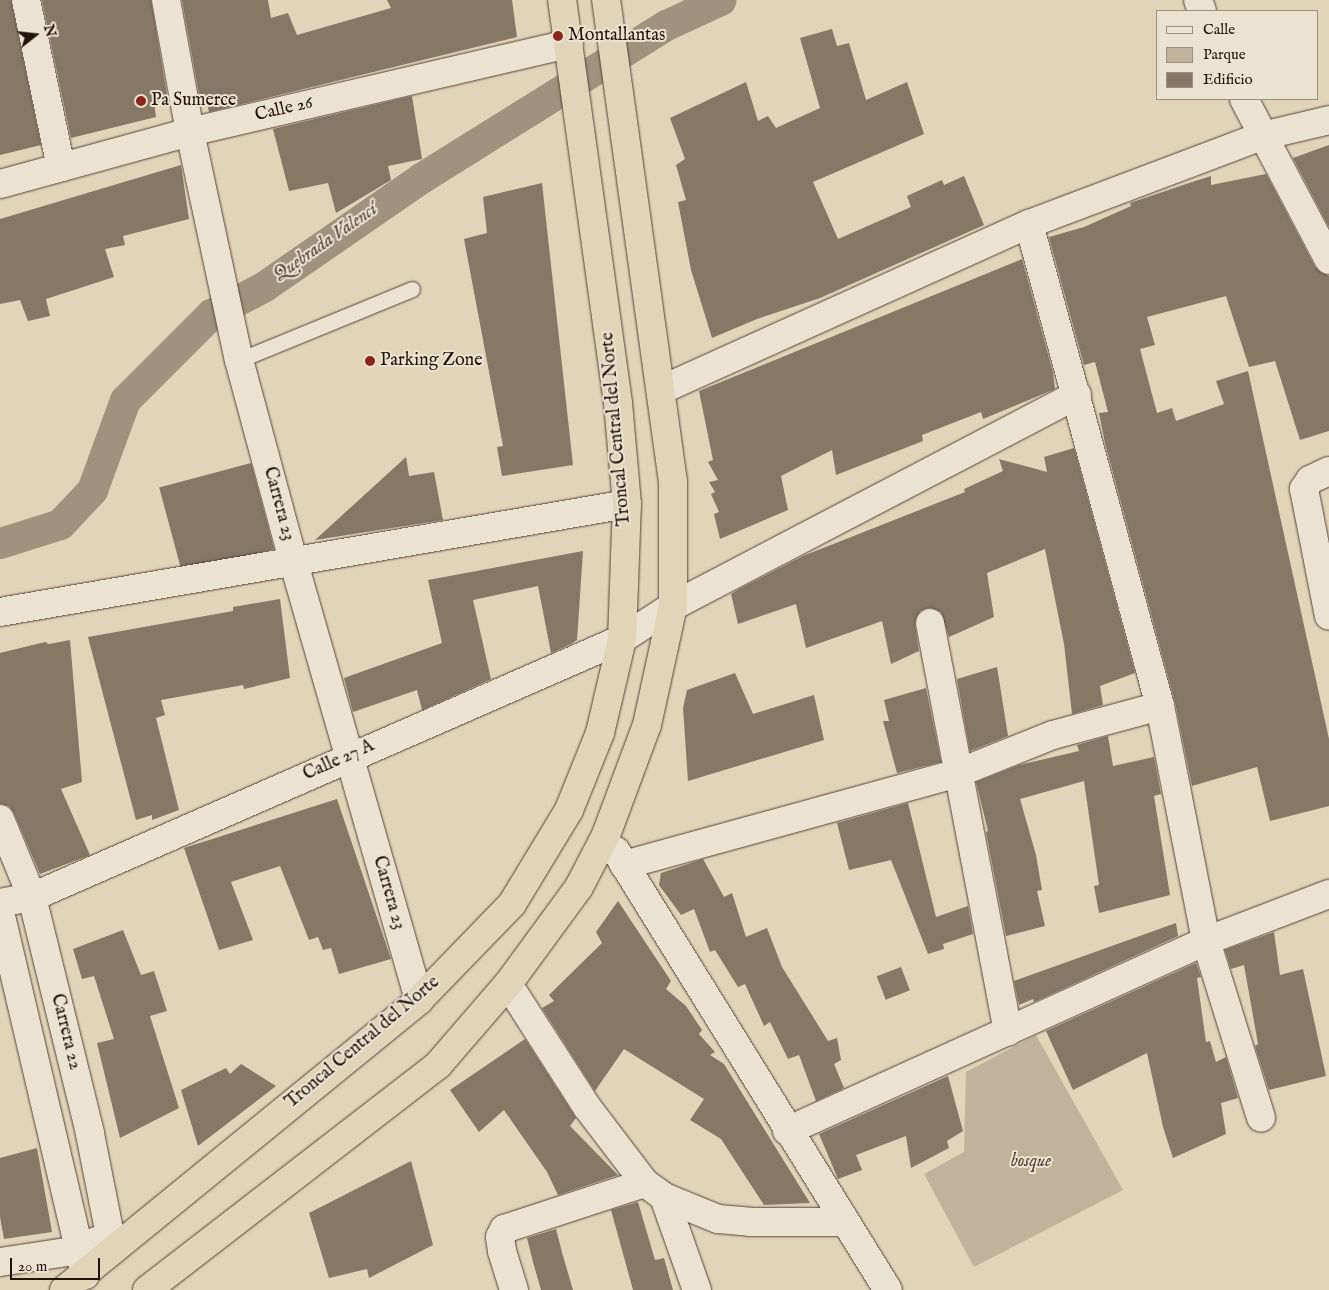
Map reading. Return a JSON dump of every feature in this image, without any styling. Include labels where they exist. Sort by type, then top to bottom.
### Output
[{"type":"highway","name":"Troncal Central del Norte","points":[[76,1271],[419,1000],[512,904],[570,810],[600,733],[622,639],[626,504],[618,403],[580,107],[562,0]]},
{"type":"highway","points":[[147,1290],[438,1065],[508,984],[578,887],[606,835],[647,725],[673,606],[673,482],[606,0]]},
{"type":"street","points":[[26,0],[61,167]]},
{"type":"street","name":"Carrera 23","points":[[166,0],[190,132],[239,360],[348,757],[419,1000]]},
{"type":"street","name":"Calle 26","points":[[0,184],[190,132],[571,51]]},
{"type":"street","points":[[1244,100],[1329,260]]},
{"type":"street","points":[[661,390],[1030,224],[1262,136],[1329,120]]},
{"type":"street","points":[[1030,224],[1160,706],[1206,941],[1261,1118]]},
{"type":"street","name":"Calle 27 A","points":[[0,903],[32,897],[348,757],[622,639],[673,606],[1077,395]]},
{"type":"street","points":[[1329,471],[1310,480],[1304,490],[1329,616]]},
{"type":"street","points":[[0,612],[626,504]]},
{"type":"street","points":[[930,622],[1008,1032]]},
{"type":"street","points":[[624,865],[958,773],[1053,735],[1160,706]]},
{"type":"street","name":"Carrera 22","points":[[0,819],[32,897],[90,1134],[111,1242]]},
{"type":"street","points":[[606,835],[844,1222],[888,1290]]},
{"type":"street","points":[[788,1131],[1206,941],[1329,894]]},
{"type":"street","name":"Carrera 22","points":[[0,912],[76,1271]]},
{"type":"street","points":[[508,984],[587,1107],[655,1190],[697,1290]]},
{"type":"street","points":[[514,1290],[502,1251],[504,1229],[655,1190],[718,1219],[750,1222],[844,1222]]},
{"type":"street","points":[[0,1262],[76,1271]]},
{"type":"lane","points":[[239,360],[412,289]]},
{"type":"green space","name":"bosque","points":[[1036,1035],[1123,1190],[974,1267],[924,1174],[964,1152],[966,1072]]},
{"type":"building","points":[[0,0],[11,0],[41,145],[0,155]]},
{"type":"building","points":[[42,0],[151,0],[167,95],[157,95],[159,102],[154,102],[156,117],[71,138]]},
{"type":"building","points":[[182,0],[268,0],[271,18],[288,13],[297,35],[391,8],[387,0],[512,0],[517,37],[209,112],[205,94],[199,94]]},
{"type":"building","points":[[832,29],[837,46],[849,43],[866,100],[907,82],[924,134],[813,182],[838,239],[911,207],[907,196],[942,180],[944,185],[964,176],[984,225],[820,298],[757,319],[712,338],[691,270],[678,202],[686,200],[676,165],[685,159],[670,118],[746,82],[758,121],[768,116],[776,128],[820,108],[800,38]]},
{"type":"building","points":[[412,96],[422,159],[388,166],[391,180],[336,213],[328,183],[289,191],[273,129]]},
{"type":"building","points":[[1329,145],[1329,227],[1293,158]]},
{"type":"building","points":[[181,165],[189,219],[123,236],[125,245],[105,249],[114,277],[46,299],[50,316],[28,321],[20,300],[0,304],[0,219]]},
{"type":"building","points":[[1266,174],[1315,267],[1329,276],[1329,431],[1300,440],[1275,361],[1249,367],[1226,296],[1147,317],[1155,345],[1140,349],[1157,413],[1172,408],[1176,421],[1224,404],[1216,381],[1248,371],[1329,739],[1329,806],[1270,821],[1257,767],[1192,786],[1175,702],[1105,443],[1099,413],[1108,412],[1095,362],[1084,365],[1049,237],[1084,227],[1131,206],[1130,203],[1211,176],[1211,185]]},
{"type":"building","points":[[542,183],[573,465],[502,476],[497,447],[503,446],[464,239],[487,233],[483,197]]},
{"type":"building","points":[[1022,259],[1053,373],[1055,389],[983,419],[981,412],[922,435],[923,441],[836,475],[832,450],[781,476],[788,510],[720,539],[714,514],[719,512],[711,494],[715,492],[709,482],[718,480],[708,462],[713,460],[699,391]]},
{"type":"building","points":[[1074,448],[1135,673],[1100,686],[1103,705],[1072,714],[1064,644],[1045,549],[987,573],[994,617],[949,637],[941,612],[928,608],[920,611],[915,625],[919,651],[891,664],[882,621],[806,648],[796,604],[738,624],[731,594],[741,588],[803,556],[965,492],[964,489],[1003,471],[999,459],[1047,472],[1044,457]]},
{"type":"building","points":[[406,457],[409,476],[434,472],[443,520],[315,540]]},
{"type":"building","points":[[251,463],[274,549],[182,574],[159,488]]},
{"type":"building","points":[[583,551],[577,640],[551,653],[538,586],[473,600],[491,679],[422,710],[417,690],[353,712],[344,678],[442,643],[428,580]]},
{"type":"building","points":[[280,599],[290,678],[244,689],[243,685],[161,700],[165,715],[156,718],[179,810],[152,820],[152,815],[136,820],[88,637],[233,611],[233,607]]},
{"type":"building","points":[[70,640],[82,782],[61,789],[90,855],[40,874],[14,813],[9,806],[0,804],[0,653],[45,642],[49,644]]},
{"type":"building","points":[[997,667],[1008,736],[970,751],[957,679]]},
{"type":"building","points":[[735,673],[753,714],[814,695],[824,740],[688,781],[683,708],[687,690]]},
{"type":"building","points":[[926,688],[941,762],[897,773],[883,721],[889,721],[884,700]]},
{"type":"building","points":[[1108,736],[1113,766],[1154,757],[1161,794],[1154,796],[1170,895],[1099,913],[1094,886],[1099,885],[1084,781],[1020,799],[1036,855],[1042,890],[1037,891],[1045,926],[1006,936],[986,832],[988,831],[976,782],[1019,765],[1079,751],[1077,745]]},
{"type":"building","points":[[337,799],[391,959],[339,974],[331,948],[323,950],[318,937],[309,940],[280,866],[231,882],[253,940],[219,950],[184,848]]},
{"type":"building","points":[[908,803],[936,917],[968,906],[973,934],[943,944],[944,949],[928,954],[891,860],[849,870],[837,823]]},
{"type":"building","points":[[703,859],[724,897],[732,893],[746,937],[767,928],[782,967],[828,1041],[837,1038],[841,1060],[834,1064],[844,1088],[816,1101],[799,1055],[788,1059],[770,1022],[764,1026],[745,984],[738,987],[715,950],[710,952],[694,909],[681,915],[659,885],[661,873]]},
{"type":"building","points":[[618,901],[671,981],[666,989],[686,1006],[702,1030],[699,1034],[715,1052],[710,1055],[724,1064],[810,1203],[764,1205],[721,1139],[690,1120],[704,1099],[624,1049],[595,1091],[542,1008],[554,1001],[549,995],[602,943],[596,932]]},
{"type":"building","points":[[1176,923],[1178,936],[1034,1002],[1033,999],[1019,1005],[1014,981]]},
{"type":"building","points":[[123,930],[141,975],[154,971],[167,1011],[150,1016],[179,1108],[120,1138],[97,1043],[114,1039],[94,976],[82,979],[73,949]]},
{"type":"building","points":[[1274,932],[1280,975],[1303,969],[1326,1076],[1269,1090],[1255,1046],[1258,1044],[1244,965],[1231,969],[1225,950]]},
{"type":"building","points":[[1196,963],[1201,977],[1197,978],[1206,1042],[1210,1041],[1216,1062],[1226,1057],[1238,1098],[1221,1103],[1226,1134],[1173,1158],[1163,1127],[1147,1053],[1073,1090],[1046,1031]]},
{"type":"building","points":[[901,967],[910,990],[886,1000],[877,976]]},
{"type":"building","points":[[525,1039],[576,1118],[570,1126],[618,1175],[558,1195],[547,1172],[504,1110],[479,1132],[450,1090]]},
{"type":"building","points":[[241,1064],[276,1086],[198,1146],[181,1090],[226,1068],[230,1074]]},
{"type":"building","points":[[948,1076],[963,1131],[947,1141],[949,1148],[911,1168],[906,1136],[856,1155],[862,1170],[838,1179],[819,1134]]},
{"type":"building","points":[[37,1148],[52,1232],[4,1239],[0,1217],[0,1158]]},
{"type":"building","points":[[411,1161],[433,1245],[369,1278],[367,1269],[329,1278],[309,1213]]},
{"type":"building","points":[[638,1202],[655,1260],[664,1258],[673,1290],[633,1290],[611,1210]]},
{"type":"building","points":[[556,1229],[573,1290],[541,1290],[533,1262],[527,1238]]},
{"type":"waterway","name":"Quebrada Valencí","points":[[0,543],[60,524],[92,490],[125,400],[211,314],[263,287],[421,178],[666,25],[720,0]]},
{"type":"place","name":"Montallantas","points":[[558,36]]},
{"type":"place","name":"Pa Sumerce","points":[[141,101]]},
{"type":"place","name":"Parking Zone","points":[[370,361]]}]
